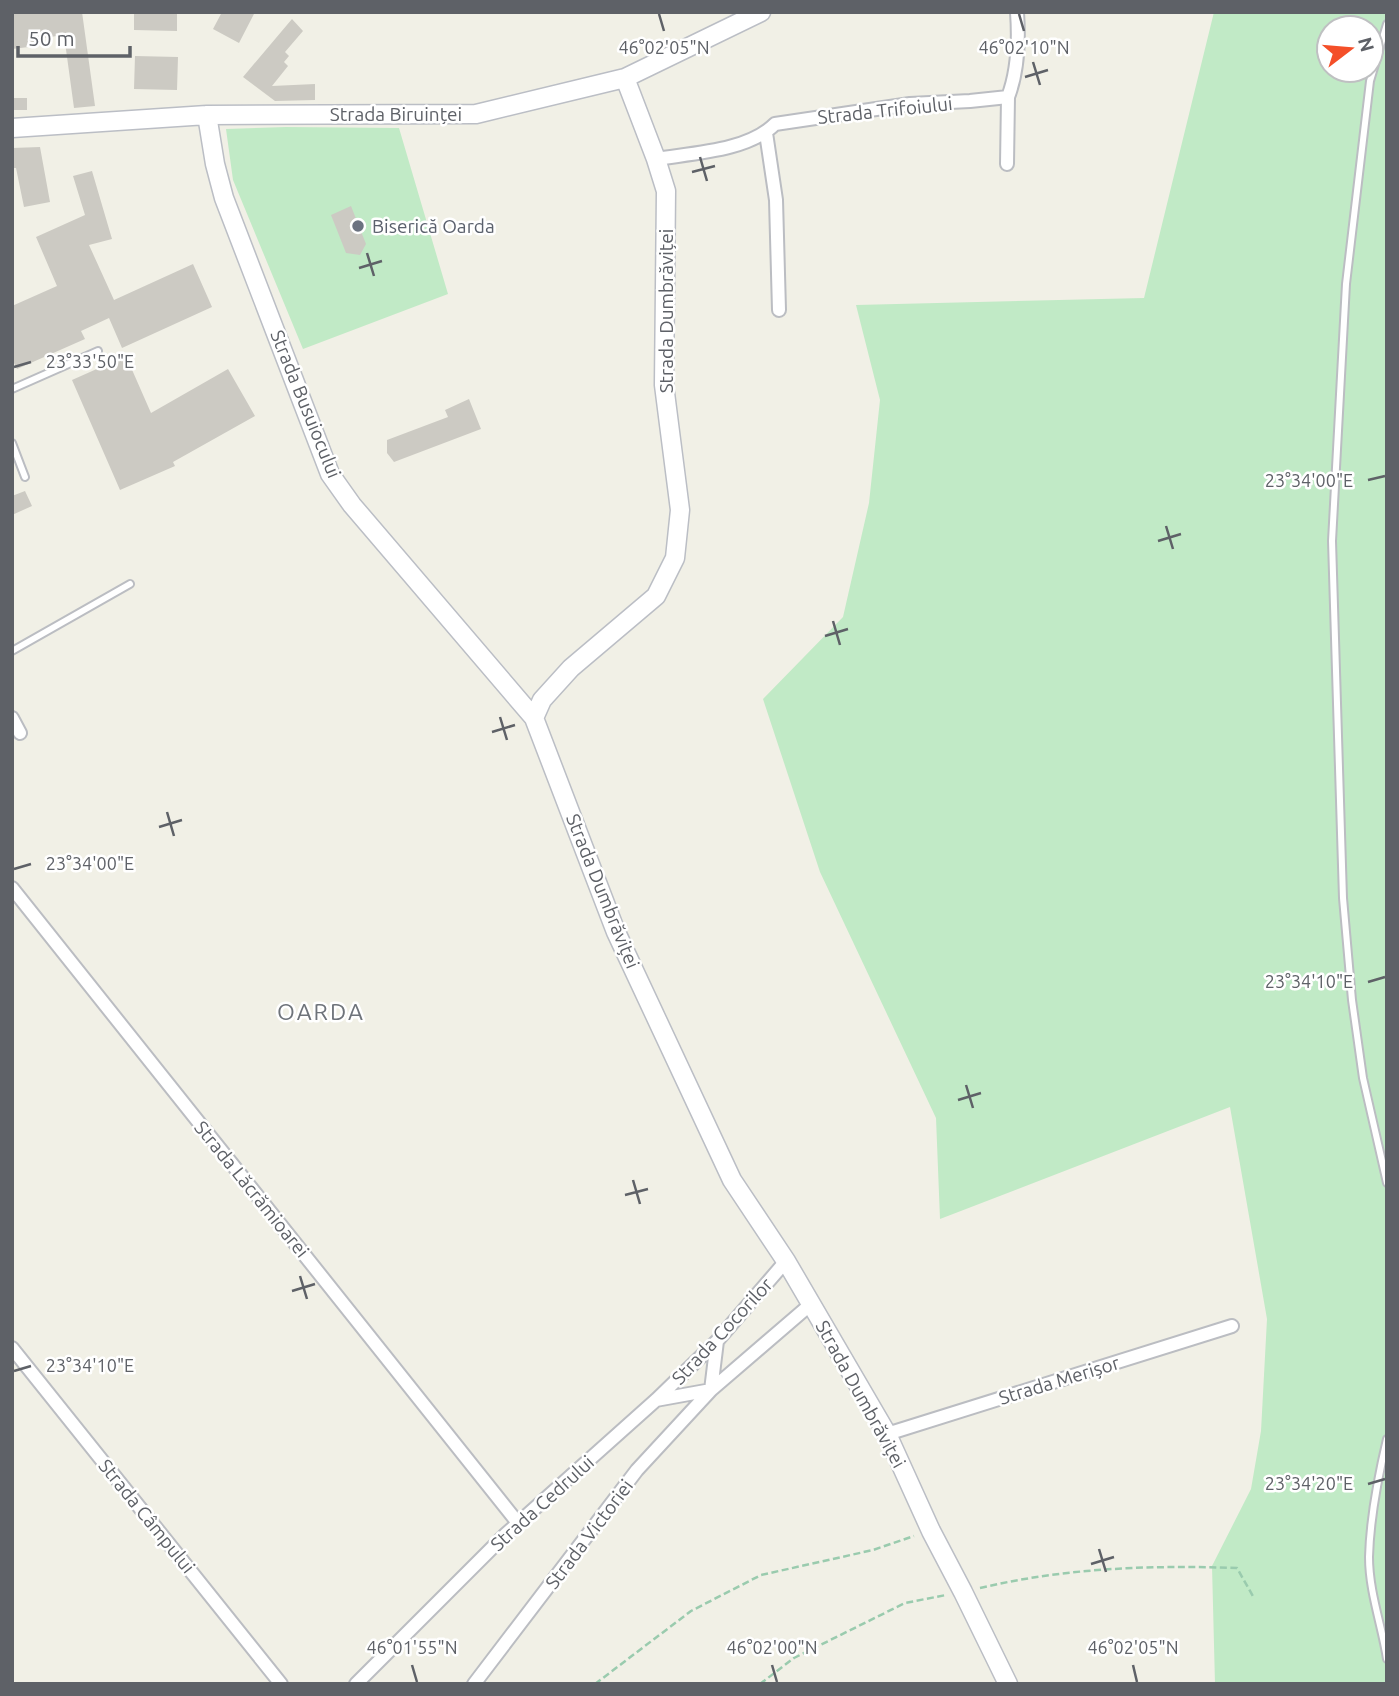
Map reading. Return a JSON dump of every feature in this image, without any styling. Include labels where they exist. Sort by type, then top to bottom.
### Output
[{"type":"main road","name":"Strada Biruinței","points":[[12,128],[207,115],[476,114],[625,78],[761,12]]},
{"type":"main road","name":"Strada Dumbrăviței","points":[[625,78],[666,191],[664,385],[680,510],[675,558],[656,596],[571,668],[542,700],[534,718],[616,932],[732,1180],[786,1261],[887,1434],[931,1531],[1008,1684]]},
{"type":"main road","name":"Strada Busuiocului","points":[[207,115],[224,198],[330,474],[352,505],[534,718]]},
{"type":"street","points":[[1007,164],[1008,97],[1012,87],[1019,36],[1017,12]]},
{"type":"street","name":"Strada Trifoiului","points":[[656,159],[740,145],[766,133],[775,124],[911,104],[1008,97]]},
{"type":"street","points":[[766,133],[776,200],[779,310]]},
{"type":"street","points":[[12,718],[20,733]]},
{"type":"street","name":"Strada Lăcrămioarei","points":[[12,888],[518,1522]]},
{"type":"street","name":"Strada Cocorilor","points":[[656,1400],[717,1341],[786,1261]]},
{"type":"street","name":"Strada Cocorilor","points":[[711,1390],[811,1304]]},
{"type":"street","name":"Strada Merișor","points":[[887,1434],[1232,1326]]},
{"type":"street","points":[[656,1400],[711,1390],[717,1341]]},
{"type":"street","name":"Strada Câmpului","points":[[12,1348],[281,1684]]},
{"type":"street","name":"Strada Victoriei","points":[[474,1684],[637,1470],[711,1390]]},
{"type":"street","name":"Strada Cedrului","points":[[356,1684],[518,1522],[656,1400]]},
{"type":"lane","points":[[1387,24],[1370,81],[1346,284],[1332,541],[1343,898],[1352,1000],[1363,1078],[1387,1182]]},
{"type":"lane","points":[[12,388],[98,351]]},
{"type":"lane","points":[[12,443],[25,477]]},
{"type":"lane","points":[[12,651],[130,584]]},
{"type":"lane","points":[[1387,1439],[1374,1511],[1369,1559],[1387,1659]]},
{"type":"path","points":[[595,1684],[691,1611],[761,1575],[873,1550],[931,1531]]},
{"type":"path","points":[[760,1684],[794,1658],[905,1603],[1015,1580],[1088,1570],[1194,1566],[1237,1568],[1254,1598]]},
{"type":"green space","points":[[1214,12],[1387,12],[1387,1684],[1215,1684],[1212,1566],[1251,1489],[1261,1431],[1267,1319],[1230,1107],[940,1219],[936,1118],[820,872],[763,699],[843,617],[869,503],[880,400],[856,305],[1144,298]]},
{"type":"green space","points":[[399,128],[448,294],[303,349],[233,180],[226,129]]},
{"type":"building","points":[[12,12],[82,12],[95,106],[74,108],[64,35],[36,39],[37,46],[12,49]]},
{"type":"building","points":[[134,12],[177,12],[177,31],[134,30]]},
{"type":"building","points":[[222,12],[255,12],[239,43],[213,29]]},
{"type":"building","points":[[292,19],[303,31],[285,52],[289,56],[284,62],[288,66],[272,86],[315,84],[315,100],[275,101],[243,77]]},
{"type":"building","points":[[135,56],[178,57],[177,90],[134,89]]},
{"type":"building","points":[[12,98],[27,98],[27,110],[12,110]]},
{"type":"building","points":[[40,147],[50,202],[24,207],[16,168],[12,168],[12,148]]},
{"type":"building","points":[[92,171],[112,239],[89,245],[114,300],[193,264],[212,307],[122,348],[109,318],[81,331],[85,339],[17,369],[12,359],[12,306],[57,286],[36,237],[85,215],[73,176]]},
{"type":"building","points":[[351,206],[366,244],[360,255],[346,253],[331,215]]},
{"type":"building","points":[[126,356],[151,413],[228,369],[255,416],[173,462],[175,466],[120,490],[72,380]]},
{"type":"building","points":[[469,399],[481,429],[394,462],[387,453],[387,440],[448,417],[445,410]]},
{"type":"building","points":[[25,491],[32,506],[12,515],[12,496]]},
{"type":"place","name":"Biserică Oarda","points":[[358,226]]},
{"type":"district","name":"OARDA","points":[[321,1011]]}]
